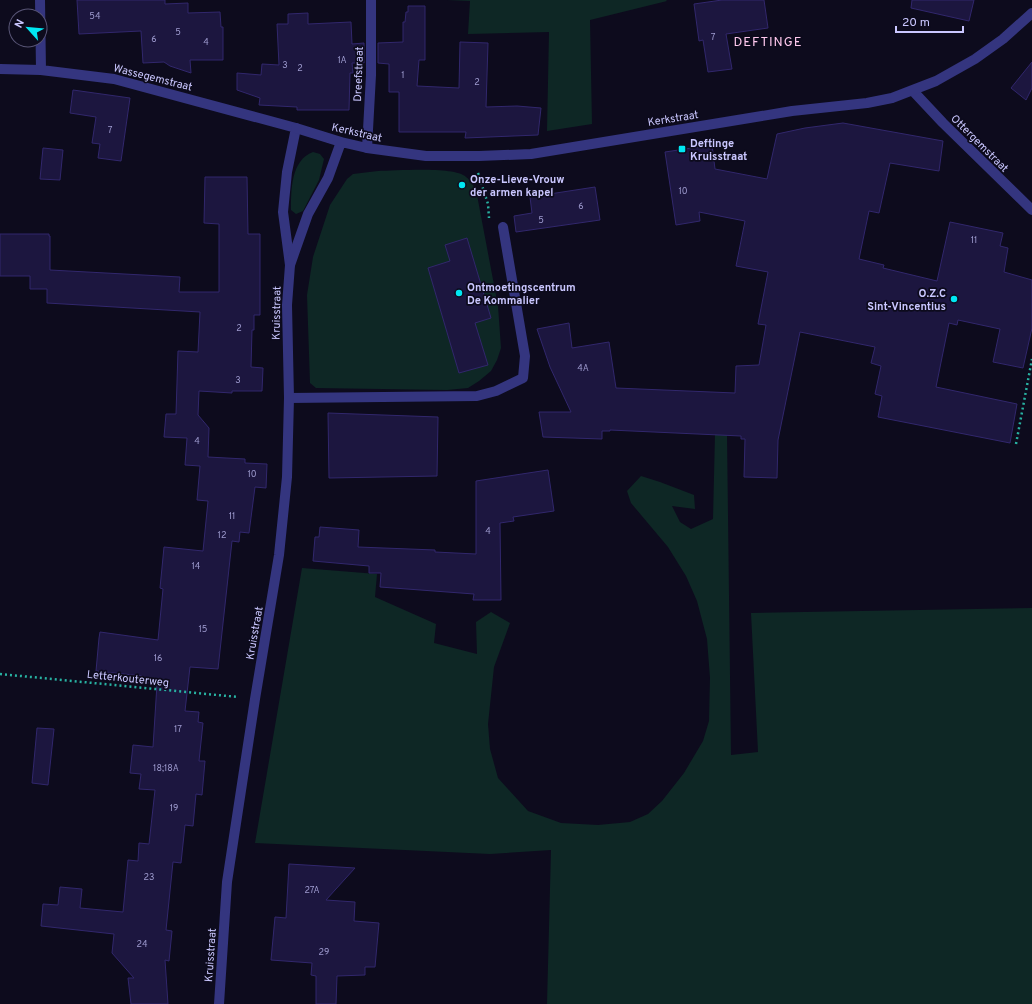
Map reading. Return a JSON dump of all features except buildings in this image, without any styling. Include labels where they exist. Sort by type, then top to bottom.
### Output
[{"type":"street","points":[[40,0],[41,70]]},
{"type":"street","name":"Dreefstraat","points":[[367,148],[371,0]]},
{"type":"street","name":"Kerkstraat","points":[[296,128],[341,142],[367,148],[426,156],[531,154],[792,111],[867,103],[892,98],[936,81],[975,58],[1003,39],[1032,13]]},
{"type":"street","name":"Wassegemstraat","points":[[0,69],[41,70],[114,79],[296,128]]},
{"type":"street","name":"Ottergemstraat","points":[[913,91],[943,123],[1032,210]]},
{"type":"street","name":"Kruisstraat","points":[[219,1004],[227,882],[279,555],[287,477],[289,398],[287,305],[290,265],[284,212],[287,172],[296,128]]},
{"type":"street","name":"Kruisstraat","points":[[290,265],[308,214],[328,178],[341,142]]},
{"type":"street","points":[[289,398],[477,396],[496,391],[523,378],[525,356],[503,227]]},
{"type":"path","points":[[479,156],[478,174],[488,204],[490,219],[497,225],[503,227]]},
{"type":"path","points":[[1016,444],[1032,359]]},
{"type":"path","name":"Letterkouterweg","points":[[0,674],[255,699]]},
{"type":"green space","points":[[447,0],[667,1],[590,20],[592,124],[547,131],[549,32],[468,34],[470,1]]},
{"type":"green space","points":[[313,152],[320,154],[324,159],[319,180],[303,211],[296,214],[291,210],[291,194],[294,176],[300,162]]},
{"type":"green space","points":[[378,171],[450,171],[466,177],[472,183],[475,190],[498,306],[501,348],[491,371],[468,388],[447,390],[316,388],[310,383],[307,295],[313,257],[330,205],[347,179],[353,174]]},
{"type":"green space","points":[[715,434],[727,435],[731,755],[758,752],[751,613],[1032,608],[1032,1004],[547,1004],[551,850],[490,854],[255,843],[302,568],[377,574],[375,597],[436,624],[434,643],[477,654],[476,622],[491,612],[510,623],[494,667],[488,724],[490,749],[498,778],[528,811],[561,823],[598,825],[630,822],[648,814],[662,801],[684,773],[703,741],[709,721],[710,678],[707,639],[697,601],[686,576],[668,547],[631,503],[627,491],[641,476],[660,482],[694,495],[695,509],[672,506],[680,522],[691,529],[713,519]]},
{"type":"place","name":"Deftinge Kruisstraat","points":[[682,149]]},
{"type":"place","name":"Onze-Lieve-Vrouw der armen kapel","points":[[462,185]]},
{"type":"place","name":"Ontmoetingscentrum De Kommalier","points":[[459,293]]},
{"type":"place","name":"O.Z.C Sint-Vincentius","points":[[954,299]]},
{"type":"district","name":"DEFTINGE","points":[[768,41]]}]
